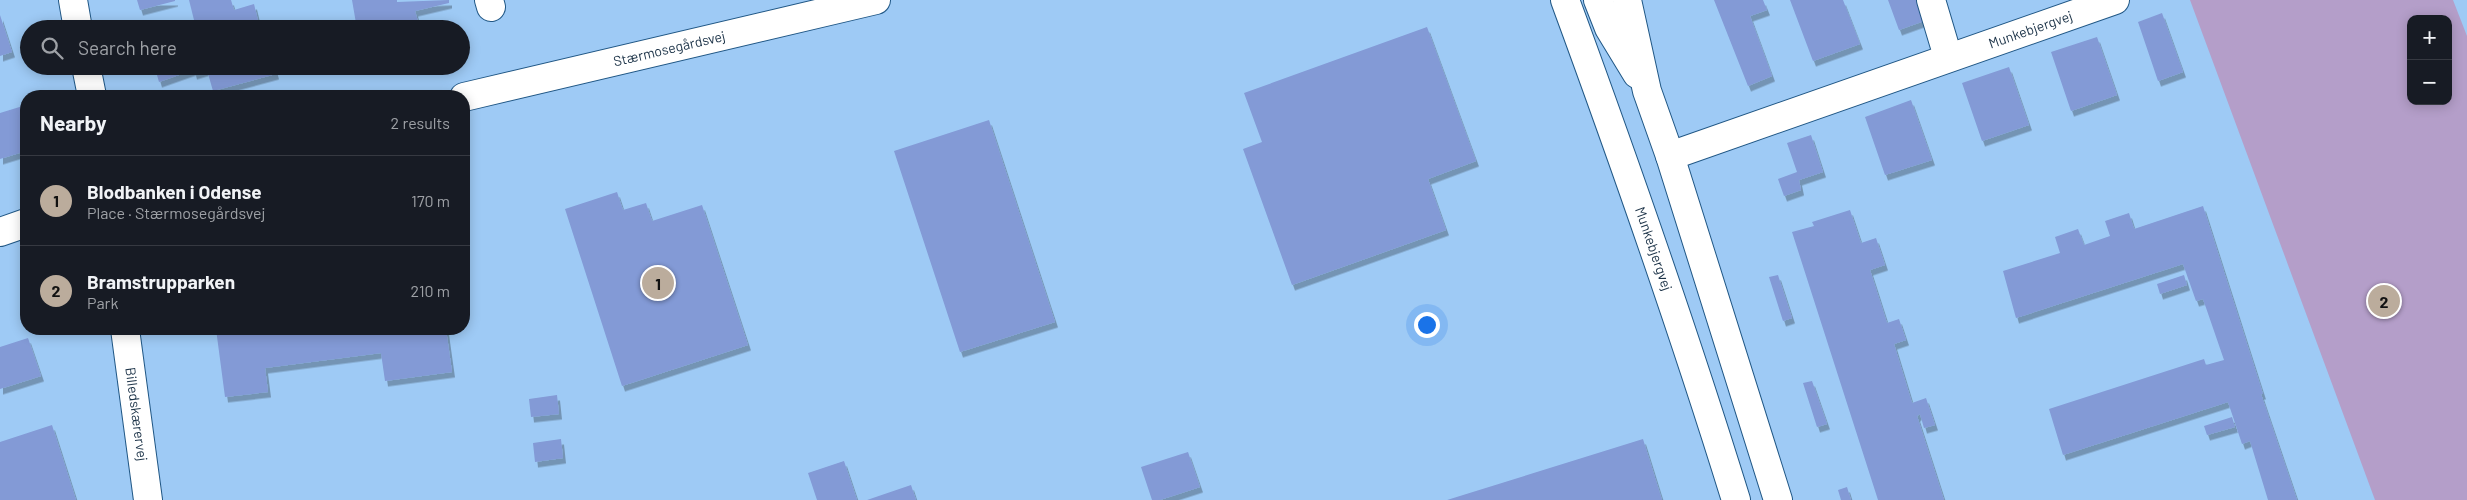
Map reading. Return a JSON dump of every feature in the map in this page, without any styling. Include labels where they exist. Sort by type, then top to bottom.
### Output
[{"type":"street","points":[[73,0],[76,20]]},
{"type":"street","name":"Stærmosegårdsvej","points":[[470,96],[876,0]]},
{"type":"street","name":"Munkebjergvej","points":[[1566,0],[1636,194],[1700,383],[1736,500]]},
{"type":"street","points":[[1598,0],[1609,28],[1647,91]]},
{"type":"street","points":[[1627,0],[1647,91],[1670,156],[1778,500]]},
{"type":"street","points":[[1931,0],[1948,57]]},
{"type":"street","name":"Munkebjergvej","points":[[1670,156],[2115,0]]},
{"type":"street","points":[[88,75],[91,90]]},
{"type":"street","points":[[0,232],[20,226]]},
{"type":"street","name":"Billedskærervej","points":[[126,335],[148,500]]},
{"type":"shaded area","points":[[2190,0],[2453,0],[2467,36],[2467,500],[2375,500]]},
{"type":"building","points":[[137,0],[175,0],[175,1],[140,10]]},
{"type":"building","points":[[189,0],[231,0],[234,10],[254,4],[258,20],[194,20]]},
{"type":"building","points":[[352,0],[397,0],[397,2],[449,0],[449,3],[415,11],[418,20],[355,20]]},
{"type":"building","points":[[1714,0],[1763,0],[1767,10],[1750,16],[1772,76],[1748,86]]},
{"type":"building","points":[[1790,0],[1843,0],[1860,44],[1813,61]]},
{"type":"building","points":[[1888,0],[1916,0],[1924,21],[1899,30]]},
{"type":"building","points":[[2162,13],[2183,72],[2158,81],[2138,22]]},
{"type":"building","points":[[0,15],[12,52],[0,56]]},
{"type":"building","points":[[1427,27],[1476,161],[1428,179],[1446,230],[1292,285],[1243,149],[1262,142],[1244,93]]},
{"type":"building","points":[[2097,37],[2117,95],[2071,111],[2051,52]]},
{"type":"building","points":[[2009,67],[2029,125],[1982,141],[1962,83]]},
{"type":"building","points":[[157,75],[179,75],[159,82]]},
{"type":"building","points":[[208,75],[272,75],[217,90],[213,90]]},
{"type":"building","points":[[1911,100],[1932,160],[1885,175],[1865,117]]},
{"type":"building","points":[[20,107],[20,153],[0,159],[0,113]]},
{"type":"building","points":[[989,120],[1055,322],[960,352],[894,151]]},
{"type":"building","points":[[1811,135],[1823,172],[1799,180],[1801,190],[1784,196],[1778,179],[1797,172],[1787,143]]},
{"type":"building","points":[[617,192],[623,210],[646,203],[652,221],[702,205],[748,345],[622,386],[565,209]]},
{"type":"building","points":[[2203,206],[2263,394],[2261,394],[2297,500],[2268,500],[2250,441],[2242,444],[2228,402],[2063,455],[2049,409],[2204,359],[2206,365],[2224,360],[2203,299],[2196,301],[2183,264],[2016,318],[2003,271],[2060,253],[2055,237],[2078,229],[2084,245],[2110,236],[2105,221],[2129,213],[2134,229]]},
{"type":"building","points":[[1850,210],[1861,243],[1876,238],[1885,265],[1870,270],[1887,323],[1899,319],[1906,340],[1894,344],[1912,403],[1926,398],[1935,425],[1924,428],[1920,414],[1917,416],[1944,500],[1878,500],[1792,232],[1814,226],[1812,222]]},
{"type":"building","points":[[1778,275],[1792,318],[1783,321],[1769,277]]},
{"type":"building","points":[[2184,275],[2187,285],[2160,294],[2157,284]]},
{"type":"building","points":[[217,335],[447,335],[452,372],[385,381],[381,353],[265,368],[268,392],[225,397]]},
{"type":"building","points":[[28,338],[41,376],[0,389],[0,347]]},
{"type":"building","points":[[1812,381],[1827,424],[1817,427],[1803,383]]},
{"type":"building","points":[[557,395],[559,414],[531,417],[529,399]]},
{"type":"building","points":[[2232,417],[2235,427],[2207,435],[2204,426]]},
{"type":"building","points":[[52,425],[76,500],[0,500],[0,442]]},
{"type":"building","points":[[561,439],[563,458],[535,462],[533,443]]},
{"type":"building","points":[[1643,439],[1662,500],[1447,500]]},
{"type":"building","points":[[1188,452],[1200,487],[1160,500],[1152,500],[1141,467]]},
{"type":"building","points":[[844,461],[857,500],[817,500],[808,473]]},
{"type":"building","points":[[911,485],[916,500],[867,500]]},
{"type":"building","points":[[1847,487],[1851,500],[1841,500],[1838,490]]},
{"type":"place","name":"Blodbanken i Odense","points":[[658,283]]},
{"type":"place","name":"Bramstrupparken","points":[[2384,301]]}]
